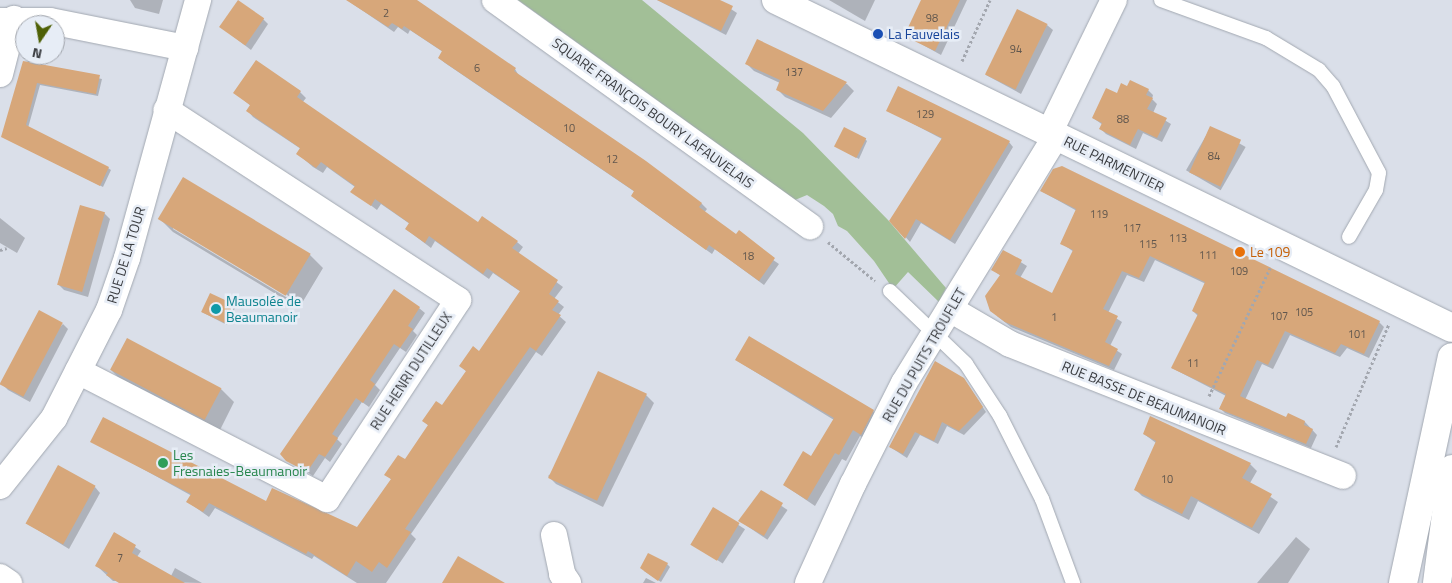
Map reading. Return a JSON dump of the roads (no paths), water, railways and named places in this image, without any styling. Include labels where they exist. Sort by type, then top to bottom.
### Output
[{"type":"main road","name":"RUE PARMENTIER","points":[[776,0],[1452,328]]},
{"type":"main road","points":[[1403,583],[1452,357]]},
{"type":"main road","points":[[1437,583],[1452,469]]},
{"type":"street","name":"RUE DE LA TOUR","points":[[0,486],[54,418],[118,288],[198,0]]},
{"type":"street","name":"SQUARE FRANÇOIS BOURY LAFAUVELAIS","points":[[495,0],[810,226]]},
{"type":"street","name":"RUE DU PUITS TROUFLET","points":[[808,583],[853,484],[904,383],[950,309],[1052,134],[1114,0]]},
{"type":"street","points":[[0,74],[7,20],[50,21],[185,48]]},
{"type":"street","name":"RUE HENRI DUTILLEUX","points":[[78,370],[327,498],[458,300],[167,110]]},
{"type":"street","name":"RUE BASSE DE BEAUMANOIR","points":[[950,309],[1010,344],[1343,476]]},
{"type":"street","points":[[554,535],[562,574],[568,583]]},
{"type":"street","points":[[0,578],[9,583]]},
{"type":"lane","points":[[1161,0],[1266,38],[1319,70],[1334,86],[1379,173],[1376,190],[1349,237]]},
{"type":"lane","points":[[890,291],[966,364],[1000,416],[1042,499],[1073,583]]},
{"type":"place","name":"La Fauvelais","points":[[878,34]]},
{"type":"place","name":"Le 109","points":[[1240,252]]},
{"type":"place","name":"Mausolée de Beaumanoir","points":[[216,309]]},
{"type":"place","name":"Les Fresnaies-Beaumanoir","points":[[163,463]]}]
